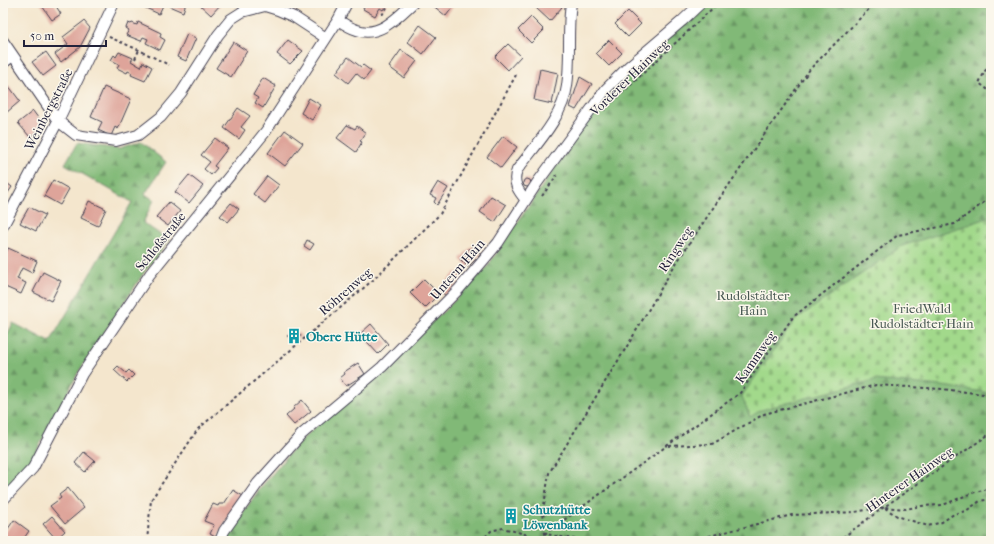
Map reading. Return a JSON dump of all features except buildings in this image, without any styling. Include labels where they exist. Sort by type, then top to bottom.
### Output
[{"type":"street","name":"Weinbergstraße","points":[[3,226],[58,121],[114,3]]},
{"type":"street","name":"Schloßstraße","points":[[3,500],[32,468],[82,374],[150,274],[266,131],[338,20],[347,3]]},
{"type":"street","points":[[338,20],[358,31],[373,31],[382,28],[391,22],[413,3]]},
{"type":"street","points":[[526,200],[518,191],[515,175],[517,170],[548,129],[560,107],[567,87],[571,3]]},
{"type":"street","name":"Unterm Hain","points":[[220,541],[224,531],[258,483],[302,434],[382,367],[460,290],[498,243],[526,200],[606,89],[629,66],[701,3]]},
{"type":"street","points":[[3,42],[58,121],[76,135],[116,142],[138,135],[161,117],[181,93],[218,35],[231,19],[242,12],[265,6],[278,10],[294,17],[326,38]]},
{"type":"street","points":[[3,63],[13,56]]},
{"type":"path","points":[[380,17],[390,3]]},
{"type":"path","name":"Vorderer Hainweg","points":[[600,115],[718,3]]},
{"type":"path","name":"Ringweg","points":[[545,534],[543,512],[550,473],[630,343],[673,268],[810,69],[875,3]]},
{"type":"path","points":[[109,37],[169,65]]},
{"type":"path","points":[[135,59],[139,50]]},
{"type":"path","points":[[991,65],[985,71],[979,83],[991,92]]},
{"type":"path","name":"Röhrenweg","points":[[147,541],[151,500],[198,429],[373,280],[440,214],[516,75]]},
{"type":"path","points":[[546,190],[560,171]]},
{"type":"path","name":"Kammweg","points":[[535,541],[669,446],[740,393],[793,318],[898,235],[955,224],[991,198]]},
{"type":"path","points":[[669,446],[712,444],[764,414],[876,385],[942,389],[991,395]]},
{"type":"path","name":"Hinterer Hainweg","points":[[838,541],[884,507],[991,433]]},
{"type":"path","points":[[679,541],[694,540],[792,515],[855,512],[884,507],[906,508],[943,505],[972,493],[991,488]]},
{"type":"path","points":[[884,507],[897,516],[928,526],[942,522],[954,514],[966,511],[980,501],[991,499]]},
{"type":"path","points":[[481,541],[491,531],[503,528],[540,538]]},
{"type":"path","points":[[545,534],[593,541]]},
{"type":"green space","name":"Rudolstädter Hain","points":[[706,3],[991,3],[991,541],[226,541],[233,527],[258,491],[299,442],[445,310],[487,267],[591,115],[620,81]]},
{"type":"green space","points":[[141,142],[166,162],[145,194],[154,200],[143,223],[169,240],[145,271],[78,373],[29,465],[3,492],[3,343],[13,323],[50,342],[132,202],[65,164],[77,143],[119,149]]},
{"type":"green space","name":"FriedWald Rudolstädter Hain","points":[[991,217],[991,393],[942,386],[874,380],[761,410],[750,417],[742,396],[795,320],[902,246]]},
{"type":"place","name":"Obere Hütte","points":[[294,336]]},
{"type":"place","name":"Schutzhütte Löwenbank","points":[[511,516]]}]
